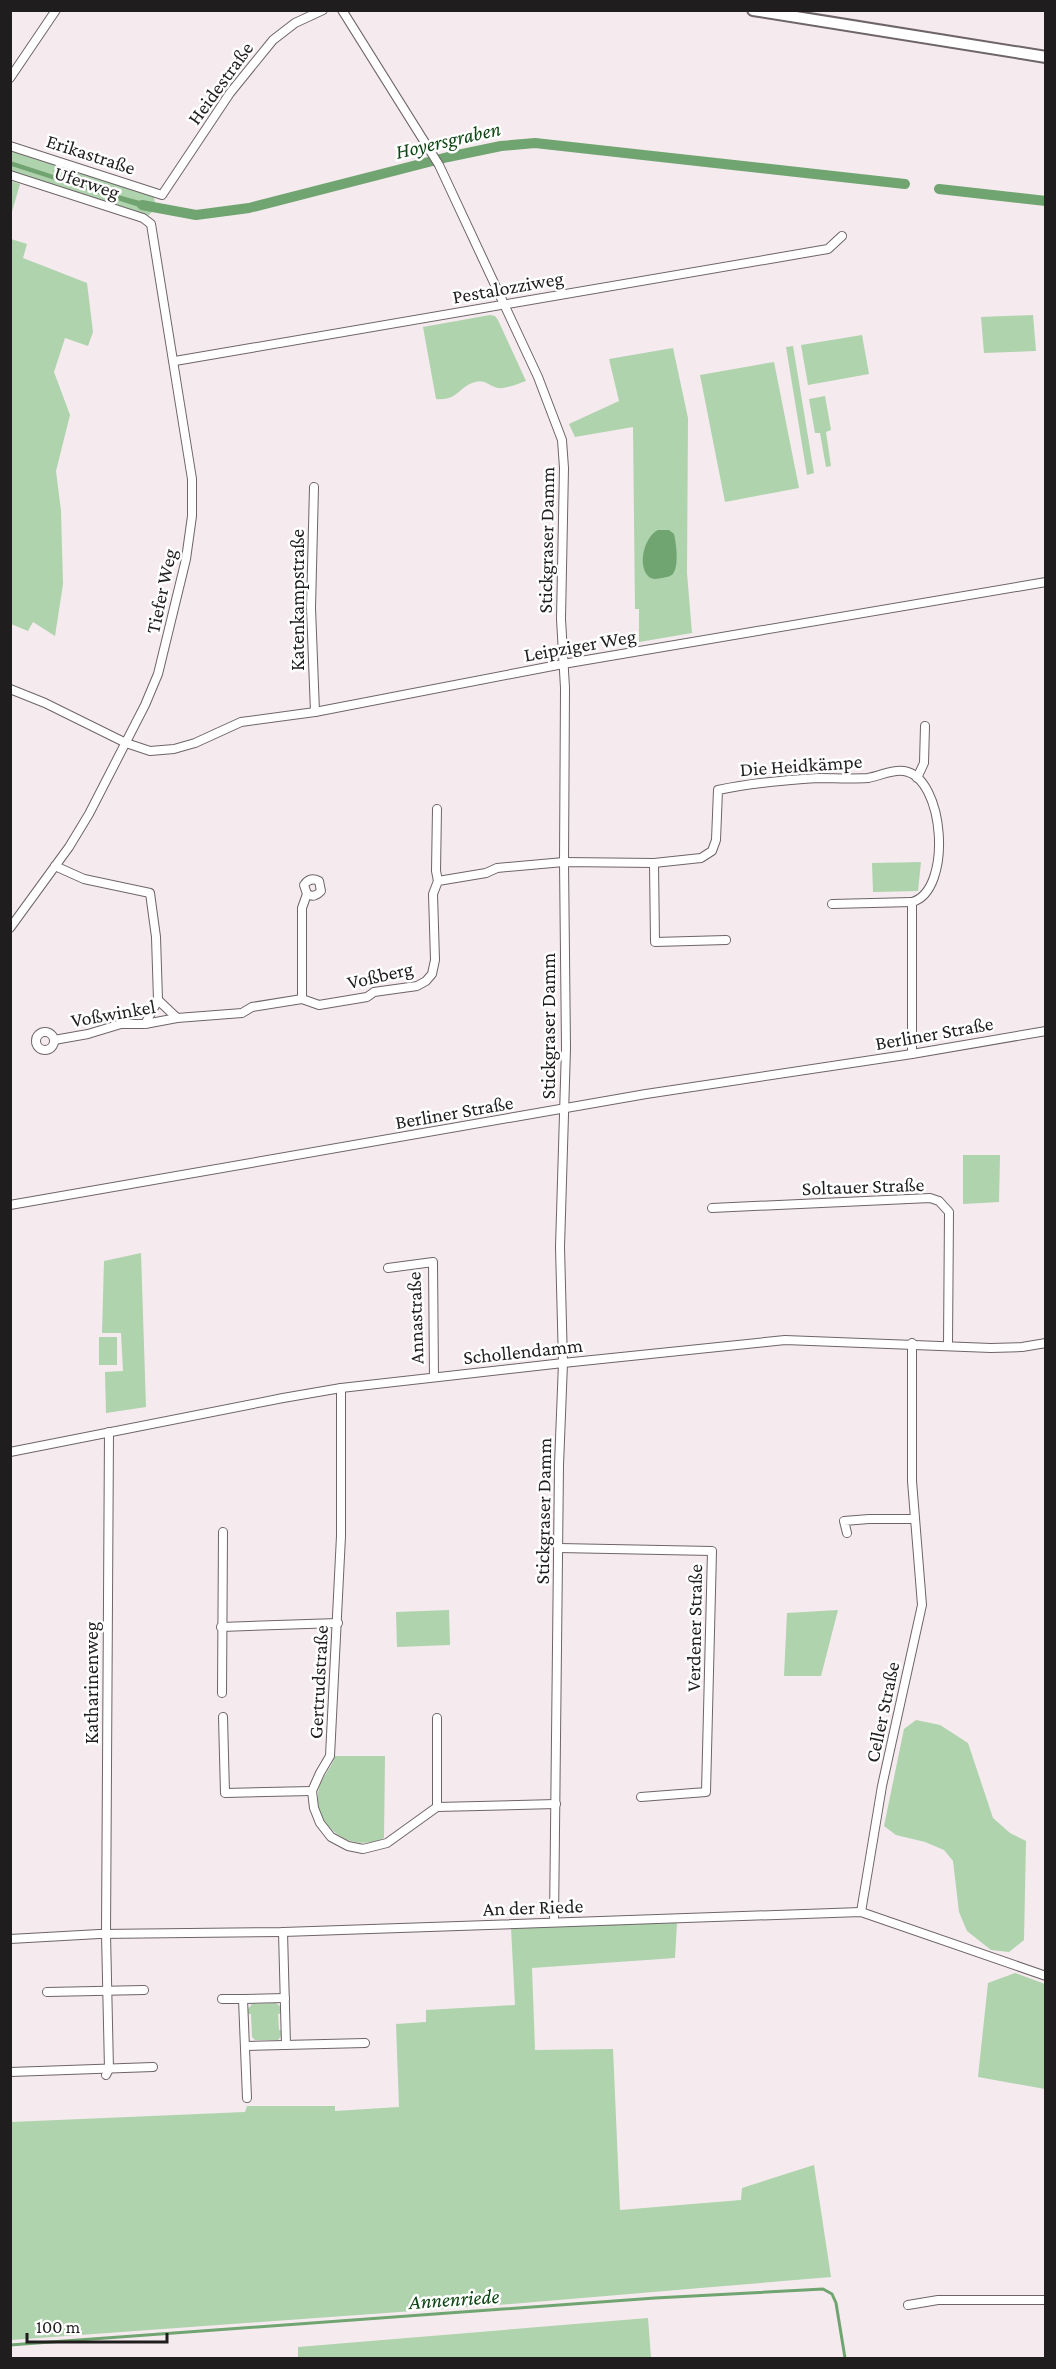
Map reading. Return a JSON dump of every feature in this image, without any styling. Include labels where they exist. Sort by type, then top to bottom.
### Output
[{"type":"main road","points":[[753,10],[805,15],[1046,57]]},
{"type":"street","points":[[10,78],[56,10]]},
{"type":"street","name":"Heidestraße","points":[[162,195],[230,93],[273,40],[295,23],[323,10]]},
{"type":"street","name":"Stickgraser Damm","points":[[342,10],[437,161],[538,377],[562,440],[564,468],[561,619],[562,664],[566,688],[565,1109],[560,1247],[563,1363],[554,1922]]},
{"type":"street","name":"Erikastraße","points":[[10,146],[162,195]]},
{"type":"street","name":"Uferweg","points":[[10,175],[143,218],[151,224]]},
{"type":"street","name":"Tiefer Weg","points":[[10,928],[89,814],[126,743],[158,674],[188,548],[192,516],[192,479],[175,361],[151,224]]},
{"type":"street","name":"Pestalozziweg","points":[[175,361],[828,249],[842,236]]},
{"type":"street","name":"Katenkampstraße","points":[[314,488],[311,608],[315,712]]},
{"type":"street","name":"Leipziger Weg","points":[[10,689],[45,703],[126,743],[150,751],[174,749],[195,743],[241,722],[315,712],[562,664],[1046,582]]},
{"type":"street","points":[[832,903],[918,901],[929,886],[938,860],[940,845],[937,814],[927,792],[917,778],[924,763],[924,726]]},
{"type":"street","name":"Die Heidkämpe","points":[[564,862],[654,863],[702,858],[712,851],[716,840],[718,790],[754,782],[868,777],[892,771],[903,771],[917,778]]},
{"type":"street","points":[[437,809],[436,871],[438,881],[486,873],[496,868],[564,862]]},
{"type":"street","points":[[654,863],[655,942],[726,940]]},
{"type":"street","points":[[55,866],[84,879],[150,893],[156,937],[158,1000],[145,1024]]},
{"type":"street","name":"Voßberg","points":[[177,1018],[242,1013],[252,1007],[302,999],[319,1005],[367,997],[374,992],[417,986],[432,974],[435,960],[433,894],[438,881]]},
{"type":"street","points":[[302,999],[302,908],[306,894]]},
{"type":"street","points":[[912,902],[912,1054]]},
{"type":"street","points":[[158,1000],[177,1018]]},
{"type":"street","name":"Voßwinkel","points":[[54,1040],[88,1034],[121,1024],[145,1024],[177,1018]]},
{"type":"street","name":"Berliner Straße","points":[[10,1205],[565,1109],[912,1054],[1046,1030]]},
{"type":"street","name":"Soltauer Straße","points":[[712,1208],[930,1198],[939,1201],[950,1212],[948,1345]]},
{"type":"street","name":"Annastraße","points":[[388,1268],[433,1262],[434,1377]]},
{"type":"street","name":"Schollendamm","points":[[10,1452],[341,1388],[563,1363],[785,1340],[912,1343],[991,1348],[1022,1347],[1046,1343]]},
{"type":"street","name":"Celler Straße","points":[[861,1912],[882,1786],[922,1605],[914,1519],[912,1343]]},
{"type":"street","name":"Gertrudstraße","points":[[312,1791],[330,1756],[332,1689],[338,1623],[341,1388]]},
{"type":"street","name":"Katharinenweg","points":[[107,2072],[109,1432]]},
{"type":"street","points":[[847,1533],[844,1521],[914,1519]]},
{"type":"street","points":[[222,1693],[223,1532]]},
{"type":"street","name":"Verdener Straße","points":[[559,1548],[712,1551],[706,1792],[640,1797]]},
{"type":"street","points":[[221,1627],[338,1623]]},
{"type":"street","points":[[223,1717],[225,1793],[312,1791],[314,1808],[320,1823],[331,1837],[348,1846],[363,1849],[387,1843],[437,1807],[556,1804]]},
{"type":"street","points":[[437,1718],[437,1807]]},
{"type":"street","name":"An der Riede","points":[[10,1939],[106,1934],[283,1932],[861,1912],[1046,1976]]},
{"type":"street","points":[[283,1932],[286,2045]]},
{"type":"street","points":[[47,1992],[144,1990]]},
{"type":"street","points":[[222,2000],[285,1998]]},
{"type":"street","points":[[243,1999],[247,2046],[247,2098]]},
{"type":"street","points":[[247,2046],[365,2043]]},
{"type":"street","points":[[10,2072],[107,2072],[153,2067]]},
{"type":"street","points":[[908,2305],[938,2300],[1046,2300]]},
{"type":"shaded area","points":[[11,150],[154,196],[155,205],[11,161]]},
{"type":"shaded area","points":[[11,161],[155,205],[153,211],[142,208],[11,166]]},
{"type":"shaded area","points":[[11,166],[153,211],[148,216],[11,172]]},
{"type":"shaded area","points":[[10,181],[20,184],[11,215]]},
{"type":"shaded area","points":[[11,239],[27,244],[23,258],[87,283],[93,332],[88,346],[65,338],[54,372],[70,415],[56,471],[61,511],[63,584],[55,636],[33,622],[28,631],[11,624]]},
{"type":"shaded area","points":[[1033,315],[1036,351],[984,353],[981,317]]},
{"type":"shaded area","points":[[495,316],[498,320],[526,381],[501,388],[482,381],[475,382],[454,396],[436,399],[423,327]]},
{"type":"shaded area","points":[[862,335],[869,374],[808,385],[801,345]]},
{"type":"shaded area","points":[[793,346],[814,473],[807,475],[786,347]]},
{"type":"shaded area","points":[[673,348],[688,418],[687,573],[692,633],[639,642],[639,609],[635,609],[633,427],[575,437],[569,424],[619,401],[609,359]]},
{"type":"shaded area","points":[[774,362],[799,488],[725,502],[700,375]]},
{"type":"shaded area","points":[[825,396],[831,430],[826,432],[831,466],[826,467],[820,433],[815,433],[809,399]]},
{"type":"shaded area","points":[[658,530],[669,530],[674,534],[676,564],[672,575],[655,579],[648,576],[645,571],[643,558],[649,538]]},
{"type":"shaded area","points":[[921,862],[918,891],[873,892],[872,863]]},
{"type":"shaded area","points":[[963,1155],[1000,1155],[999,1202],[963,1204]]},
{"type":"shaded area","points":[[141,1253],[146,1407],[106,1413],[105,1372],[123,1371],[121,1333],[102,1333],[104,1261]]},
{"type":"shaded area","points":[[99,1337],[117,1337],[117,1365],[99,1365]]},
{"type":"shaded area","points":[[449,1610],[450,1645],[397,1647],[396,1612]]},
{"type":"shaded area","points":[[838,1610],[821,1676],[784,1676],[787,1613]]},
{"type":"shaded area","points":[[916,1720],[940,1725],[968,1743],[993,1818],[1010,1833],[1026,1841],[1024,1940],[1009,1952],[991,1950],[967,1931],[959,1912],[953,1861],[944,1850],[925,1842],[896,1835],[884,1826],[904,1729]]},
{"type":"shaded area","points":[[335,1756],[385,1756],[384,1838],[360,1843],[348,1840],[338,1835],[322,1817],[318,1806],[318,1793]]},
{"type":"shaded area","points":[[677,1923],[675,1958],[532,1968],[535,2050],[613,2049],[620,2210],[741,2200],[742,2188],[814,2165],[831,2277],[511,2304],[11,2340],[11,2122],[245,2112],[247,2106],[335,2106],[335,2111],[399,2107],[396,2024],[426,2022],[426,2010],[515,2005],[511,1928]]},
{"type":"shaded area","points":[[1015,1973],[1045,1984],[1045,2089],[978,2077],[988,1983]]},
{"type":"shaded area","points":[[276,2003],[282,2008],[282,2013],[278,2014],[279,2030],[282,2030],[282,2035],[278,2040],[255,2040],[252,2037],[251,2014],[248,2014],[248,2009],[252,2004]]},
{"type":"shaded area","points":[[648,2318],[651,2358],[298,2358],[298,2347]]},
{"type":"waterway","name":"Hoyersgraben","points":[[142,205],[196,215],[249,208],[448,157],[501,146],[535,143],[905,184]]},
{"type":"waterway","name":"Hoyersgraben","points":[[939,189],[1046,201]]},
{"type":"waterway","name":"Annenriede","points":[[10,2345],[655,2298],[823,2289],[832,2294],[836,2303],[845,2358]]}]
